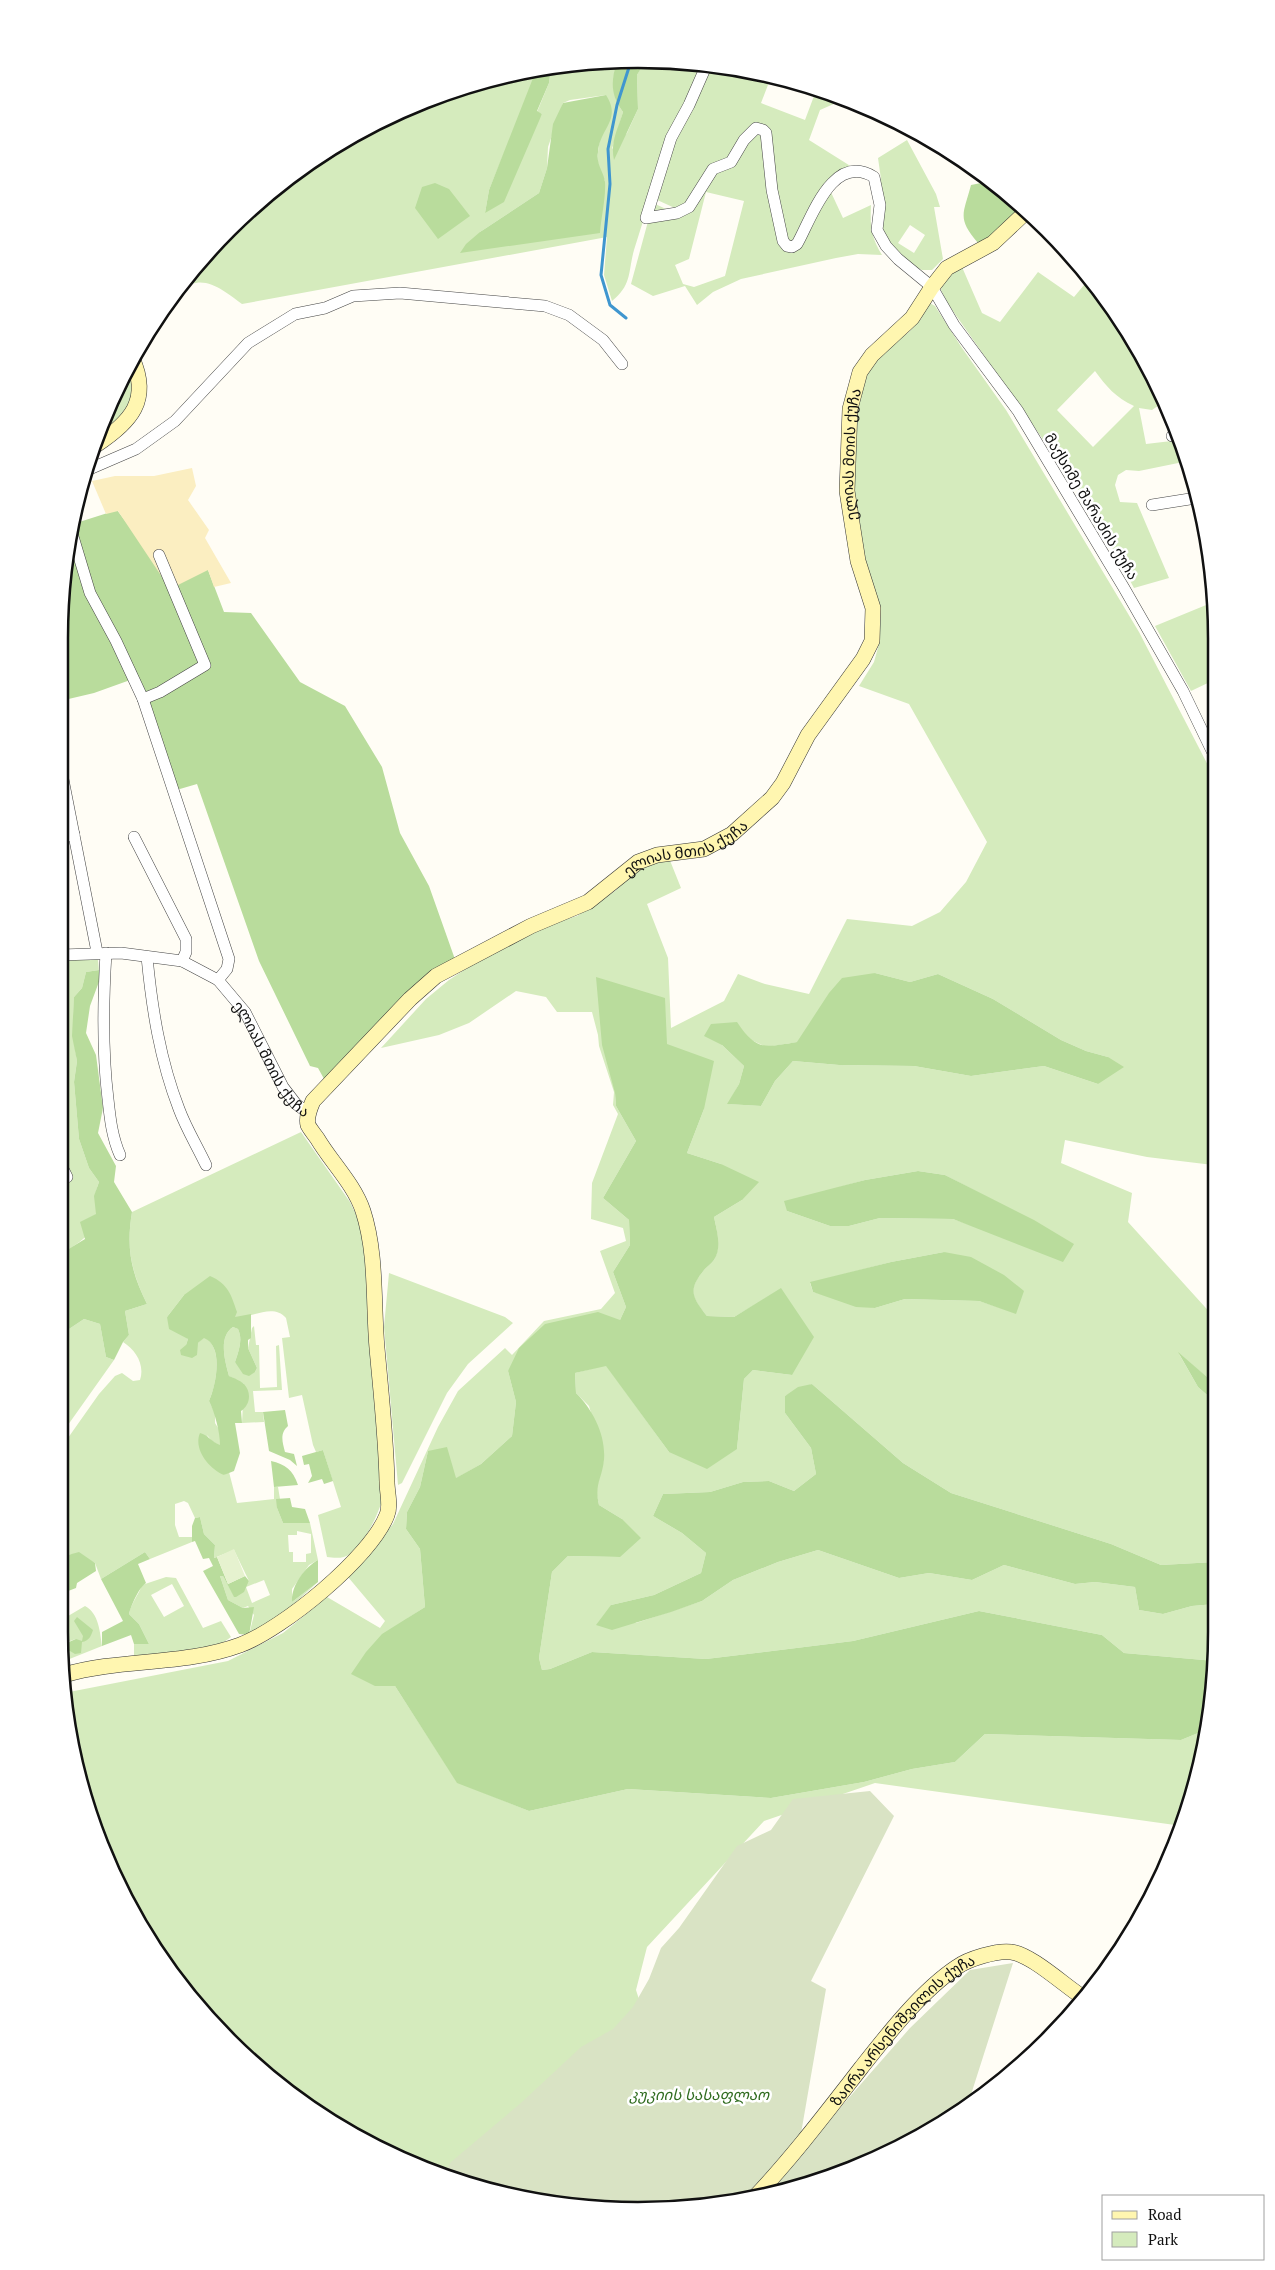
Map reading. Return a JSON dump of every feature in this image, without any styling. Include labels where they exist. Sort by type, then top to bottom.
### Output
[{"type":"street","points":[[704,71],[689,105],[671,138],[646,218],[677,213],[689,206],[713,169],[731,162],[748,135],[756,128],[760,128],[766,133],[779,225],[783,241],[787,246],[797,244],[824,191],[840,177],[853,172],[864,171],[874,177],[880,205],[877,230],[886,246],[898,259],[932,287]]},
{"type":"street","name":"ელიას მთის ქუჩა","points":[[68,954],[102,952],[182,961],[218,980],[245,1012],[282,1086],[296,1104],[308,1113],[313,1101],[410,1000],[436,976],[531,926],[588,902],[638,862],[657,855],[704,849],[732,834],[772,798],[808,735],[863,659],[872,641],[873,608],[858,561],[847,491],[850,409],[864,363],[912,318],[947,268],[993,243],[1021,216]]},
{"type":"street","name":"მაქსიმე შარაძის ქუჩა","points":[[932,287],[954,325],[1018,411],[1124,588],[1183,692],[1208,743]]},
{"type":"street","points":[[94,467],[136,449],[175,421],[248,343],[295,314],[325,308],[353,296],[400,293],[545,306],[569,315],[603,340],[622,364]]},
{"type":"street","points":[[103,440],[119,428],[137,406],[139,374],[136,367]]},
{"type":"street","points":[[1152,505],[1190,499]]},
{"type":"street","points":[[75,542],[90,593],[116,641],[143,699],[229,959],[227,969],[218,980]]},
{"type":"street","points":[[143,699],[160,692],[205,665],[159,554]]},
{"type":"street","points":[[68,806],[102,952],[104,1071],[111,1125],[120,1155]]},
{"type":"street","points":[[68,836],[74,834]]},
{"type":"street","points":[[134,837],[186,939],[186,952],[182,961]]},
{"type":"street","points":[[147,957],[152,1009],[164,1061],[179,1109],[206,1165]]},
{"type":"street","points":[[69,1674],[86,1669],[178,1660],[242,1645],[290,1617],[338,1575],[376,1536],[388,1513],[385,1426],[370,1246],[362,1210],[345,1178],[308,1124],[308,1113]]},
{"type":"street","name":"ზაირა არსენიშვილის ქუჩა","points":[[763,2189],[795,2154],[889,2033],[925,1994],[957,1966],[982,1956],[1011,1952],[1037,1964],[1078,1994]]},
{"type":"green space","points":[[640,68],[702,71],[650,202],[634,250],[626,284],[612,301],[604,275],[607,237],[242,304],[212,285],[199,282],[190,285],[234,234],[262,209],[291,185],[353,144],[385,126],[454,98],[535,76],[489,190],[485,213],[542,114],[537,112],[549,83],[550,74],[615,69],[614,87],[616,100],[623,112],[612,149],[627,133],[638,109],[637,75]],"holes":[[[606,95],[598,152],[598,166],[605,181],[480,232],[539,193],[547,168],[548,147],[563,103],[570,100]]]},
{"type":"green space","points":[[641,68],[637,75],[638,109],[614,160],[614,141],[623,112],[614,93],[615,69]]},
{"type":"green space","points":[[707,72],[712,72],[769,83],[761,103],[805,120],[814,96],[835,103],[820,110],[809,140],[852,167],[838,175],[795,243],[785,239],[768,131],[760,123],[754,124],[719,170],[677,209],[655,199],[672,147]]},
{"type":"green space","points":[[550,74],[549,83],[537,111],[542,114],[504,202],[485,213],[489,190],[534,77]]},
{"type":"green space","points":[[606,95],[612,111],[598,152],[598,161],[605,182],[600,233],[460,253],[466,244],[480,232],[539,193],[547,168],[553,124],[563,103]]},
{"type":"green space","points":[[761,132],[779,243],[792,249],[829,188],[843,218],[871,205],[872,231],[882,255],[858,254],[741,279],[713,292],[697,305],[685,286],[653,296],[631,284],[653,203],[677,214],[745,140]],"holes":[[[706,192],[744,201],[725,276],[694,287],[683,284],[675,265],[689,259]]]},
{"type":"green space","points":[[907,140],[936,194],[940,207],[934,207],[943,259],[932,270],[922,270],[910,265],[884,239],[875,179],[881,179],[878,158]],"holes":[[[910,225],[925,235],[914,253],[898,243]]]},
{"type":"green space","points":[[435,183],[449,189],[470,216],[438,239],[415,208],[422,187]]},
{"type":"green space","points":[[981,183],[1018,213],[989,239],[978,243],[964,222],[964,210],[971,185]]},
{"type":"green space","points":[[962,267],[982,313],[1000,322],[1038,272],[1074,297],[1085,284],[1090,291],[1131,352],[1158,406],[1152,410],[1139,408],[1146,444],[1172,441],[1180,463],[1139,471],[1126,470],[1118,475],[1115,485],[1120,502],[1137,503],[1169,578],[1134,588],[1089,505],[948,304],[941,290],[943,280],[949,271]],"holes":[[[1095,371],[1107,387],[1134,406],[1093,447],[1057,410]]]},
{"type":"green space","points":[[928,302],[935,306],[1006,410],[1139,632],[1208,765],[1208,1164],[1147,1157],[1065,1140],[1061,1163],[1132,1193],[1128,1222],[1208,1310],[1208,1378],[1179,1354],[1198,1387],[1208,1396],[1208,1562],[1161,1565],[1111,1544],[951,1493],[903,1463],[812,1384],[785,1396],[785,1413],[811,1448],[816,1474],[794,1491],[769,1481],[743,1482],[710,1492],[663,1494],[653,1516],[682,1533],[706,1553],[701,1573],[654,1595],[611,1605],[636,1623],[702,1601],[733,1580],[778,1562],[818,1550],[899,1578],[929,1573],[972,1580],[1004,1565],[1075,1584],[1095,1582],[1135,1587],[1139,1610],[1163,1614],[1192,1606],[1208,1605],[1207,1660],[1124,1653],[1102,1635],[979,1611],[853,1641],[706,1659],[592,1652],[550,1669],[542,1670],[539,1658],[552,1572],[568,1556],[620,1557],[622,1519],[599,1505],[596,1491],[604,1459],[589,1406],[576,1393],[575,1373],[606,1365],[669,1452],[737,1449],[744,1379],[753,1370],[792,1375],[781,1289],[734,1317],[707,1316],[697,1303],[693,1293],[695,1282],[716,1255],[718,1239],[714,1217],[742,1200],[721,1164],[687,1153],[704,1109],[615,1093],[616,1106],[636,1141],[603,1198],[629,1220],[630,1245],[613,1272],[626,1307],[620,1320],[508,1371],[516,1402],[512,1436],[481,1464],[455,1479],[428,1451],[420,1487],[407,1512],[406,1529],[420,1549],[425,1607],[408,1618],[376,1686],[395,1686],[457,1782],[529,1811],[628,1789],[771,1798],[864,1782],[912,1769],[955,1762],[985,1734],[1181,1740],[1199,1733],[1197,1744],[1174,1825],[875,1783],[764,1821],[647,1947],[636,1990],[649,2030],[479,2180],[419,2159],[385,2144],[352,2126],[291,2085],[234,2036],[209,2008],[185,1979],[144,1918],[126,1885],[111,1851],[87,1780],[78,1744],[71,1692],[228,1661],[283,1633],[327,1597],[380,1628],[385,1621],[348,1577],[393,1524],[438,1427],[458,1391],[505,1348],[512,1355],[544,1321],[601,1309],[615,1293],[600,1251],[626,1241],[623,1228],[591,1219],[592,1183],[618,1114],[613,1105],[614,1092],[599,1046],[592,1012],[557,1012],[546,997],[516,991],[469,1023],[439,1035],[381,1048],[426,999],[449,980],[496,949],[548,925],[577,916],[615,891],[636,870],[669,858],[681,888],[647,904],[668,958],[671,1028],[724,1001],[738,974],[765,984],[809,994],[847,919],[912,926],[940,912],[966,882],[987,842],[909,704],[859,686],[874,662],[879,644],[881,610],[858,536],[854,484],[855,413],[864,379],[880,352],[908,333],[921,319]],"holes":[[[875,973],[910,982],[938,974],[993,999],[1061,1040],[1086,1051],[1108,1057],[1098,1084],[1044,1066],[971,1076],[914,1066],[839,1065],[793,1061],[775,1081],[761,1106],[728,1104],[739,1084],[744,1066],[722,1045],[749,1039],[766,1047],[798,1042],[813,1019]],[[918,1171],[945,1175],[1004,1206],[990,1232],[953,1219],[880,1218],[849,1226],[830,1226],[787,1211],[840,1187],[865,1180]],[[944,1252],[1016,1313],[979,1301],[905,1299],[875,1308],[813,1292],[810,1283],[891,1262]]]},
{"type":"green space","points":[[130,378],[133,391],[132,400],[123,415],[107,430]]},
{"type":"green space","points":[[117,510],[132,530],[208,570],[224,612],[251,613],[300,682],[345,706],[382,767],[400,833],[429,886],[457,965],[328,1086],[318,1068],[310,1066],[259,961],[197,784],[173,791],[133,679],[94,693],[68,699],[69,600],[72,563],[79,522]]},
{"type":"green space","points":[[1206,605],[1208,683],[1191,691],[1155,626]]},
{"type":"green space","points":[[97,952],[99,970],[86,972],[82,988],[74,997],[73,1036],[77,1061],[74,1082],[79,1139],[89,1168],[99,1182],[93,1226],[85,1237],[68,1250],[68,954]]},
{"type":"green space","points":[[99,970],[100,979],[90,1006],[86,1033],[96,1055],[103,1108],[98,1133],[116,1166],[114,1182],[132,1212],[130,1225],[131,1260],[137,1281],[147,1304],[125,1311],[129,1335],[123,1342],[114,1360],[106,1357],[100,1324],[84,1319],[68,1330],[68,1249],[85,1239],[80,1222],[96,1214],[94,1196],[99,1182],[89,1168],[79,1139],[74,1082],[77,1061],[72,1036],[74,997],[82,988],[86,972]]},
{"type":"green space","points":[[875,973],[910,982],[938,974],[993,999],[1061,1040],[1086,1051],[1108,1057],[1124,1067],[1098,1084],[1044,1066],[971,1076],[914,1066],[839,1065],[793,1061],[775,1081],[761,1106],[727,1104],[739,1084],[744,1066],[722,1045],[704,1036],[711,1024],[737,1022],[750,1038],[762,1045],[769,1046],[797,1042],[829,993],[842,978]]},
{"type":"green space","points":[[596,977],[665,998],[667,1044],[714,1061],[704,1109],[687,1153],[721,1164],[759,1182],[742,1200],[714,1217],[718,1250],[714,1260],[696,1282],[694,1287],[695,1298],[707,1316],[734,1317],[781,1288],[814,1337],[792,1375],[753,1370],[744,1379],[737,1449],[707,1469],[669,1452],[606,1366],[575,1373],[576,1393],[593,1415],[603,1441],[604,1460],[597,1492],[599,1505],[622,1519],[641,1538],[620,1557],[568,1556],[552,1572],[539,1658],[542,1670],[550,1669],[592,1652],[706,1659],[853,1641],[979,1611],[1102,1635],[1124,1653],[1207,1660],[1199,1733],[1181,1740],[985,1734],[955,1762],[912,1769],[864,1782],[771,1798],[628,1789],[529,1811],[457,1783],[395,1686],[375,1686],[351,1674],[366,1652],[382,1634],[425,1607],[420,1549],[406,1529],[407,1512],[420,1487],[428,1451],[447,1447],[456,1478],[481,1464],[512,1436],[516,1402],[508,1371],[519,1348],[545,1324],[598,1312],[620,1320],[626,1307],[613,1272],[630,1245],[629,1220],[603,1198],[636,1141],[616,1106],[615,1093],[602,1045]]},
{"type":"green space","points":[[301,1132],[350,1202],[359,1221],[366,1254],[382,1501],[365,1537],[348,1556],[339,1558],[327,1557],[318,1515],[341,1507],[323,1450],[316,1452],[313,1445],[302,1395],[289,1398],[282,1338],[290,1337],[286,1318],[280,1313],[268,1311],[240,1317],[229,1316],[184,1295],[167,1317],[188,1339],[186,1345],[198,1343],[204,1337],[214,1349],[217,1367],[209,1401],[215,1413],[215,1423],[220,1431],[220,1446],[207,1435],[224,1475],[229,1472],[237,1503],[274,1499],[274,1487],[278,1487],[280,1499],[277,1508],[283,1523],[310,1523],[318,1560],[309,1565],[292,1589],[292,1602],[318,1582],[277,1619],[249,1635],[254,1615],[248,1606],[243,1608],[228,1600],[220,1576],[223,1576],[234,1596],[245,1589],[246,1587],[249,1581],[234,1550],[214,1558],[215,1545],[204,1534],[200,1517],[195,1518],[188,1503],[184,1501],[175,1504],[175,1525],[179,1537],[193,1537],[192,1542],[150,1559],[145,1552],[101,1579],[95,1563],[75,1554],[68,1555],[68,1438],[99,1394],[115,1376],[122,1373],[133,1381],[140,1380],[141,1369],[138,1358],[132,1349],[123,1342],[129,1335],[125,1311],[147,1304],[137,1281],[131,1259],[130,1225],[132,1212]],"holes":[[[297,1531],[311,1534],[311,1553],[306,1554],[306,1562],[293,1562],[293,1552],[289,1552],[288,1535],[297,1535]],[[264,1580],[270,1595],[252,1603],[246,1587]]]},
{"type":"green space","points":[[918,1171],[945,1175],[1034,1220],[1074,1244],[1063,1262],[953,1219],[880,1218],[849,1226],[830,1226],[787,1211],[784,1201],[865,1180]]},
{"type":"green space","points":[[944,1252],[971,1257],[1004,1275],[1024,1291],[1016,1314],[979,1301],[905,1299],[875,1308],[856,1307],[813,1292],[810,1282],[891,1262]]},
{"type":"green space","points":[[389,1273],[505,1317],[513,1323],[468,1364],[447,1393],[402,1483],[398,1485],[384,1327]]},
{"type":"green space","points":[[210,1276],[221,1282],[228,1290],[237,1312],[235,1317],[251,1314],[251,1338],[248,1340],[248,1348],[257,1368],[249,1376],[243,1374],[235,1362],[240,1345],[240,1337],[238,1329],[233,1327],[225,1337],[226,1363],[229,1376],[247,1387],[249,1399],[241,1411],[242,1423],[235,1423],[240,1453],[234,1471],[224,1475],[213,1468],[204,1458],[198,1439],[200,1433],[220,1445],[217,1423],[209,1401],[214,1386],[217,1366],[214,1349],[210,1342],[204,1338],[198,1343],[197,1355],[192,1358],[181,1355],[180,1350],[186,1345],[188,1339],[169,1329],[167,1317],[184,1295]]},
{"type":"green space","points":[[84,1319],[100,1324],[106,1357],[114,1360],[68,1425],[68,1330]]},
{"type":"green space","points":[[254,1326],[256,1345],[259,1345],[260,1388],[277,1387],[276,1346],[279,1345],[282,1390],[253,1391],[255,1412],[263,1412],[264,1422],[242,1423],[244,1384],[229,1376],[224,1343],[228,1331],[233,1327],[238,1329],[240,1341],[235,1362],[255,1372],[257,1368],[248,1348]]},
{"type":"green space","points":[[1178,1352],[1208,1378],[1208,1396],[1198,1387]]},
{"type":"green space","points":[[812,1384],[903,1463],[951,1493],[1111,1544],[1161,1565],[1208,1562],[1208,1605],[1192,1606],[1163,1614],[1139,1610],[1135,1587],[1095,1582],[1075,1584],[1004,1565],[972,1580],[929,1573],[899,1578],[818,1550],[778,1562],[733,1580],[702,1601],[671,1612],[612,1630],[596,1625],[611,1605],[654,1595],[701,1573],[706,1553],[682,1533],[653,1516],[663,1494],[710,1492],[743,1482],[769,1481],[794,1491],[816,1474],[811,1448],[785,1413],[785,1396],[798,1387]]},
{"type":"green space","points":[[285,1410],[288,1426],[283,1434],[283,1444],[285,1452],[294,1454],[297,1466],[290,1460],[269,1451],[263,1412]]},
{"type":"green space","points":[[323,1450],[333,1481],[324,1484],[322,1479],[308,1483],[312,1476],[309,1464],[304,1465],[302,1456]]},
{"type":"green space","points":[[271,1461],[288,1469],[294,1475],[298,1485],[274,1487]]},
{"type":"green space","points":[[290,1498],[292,1507],[305,1509],[310,1523],[283,1523],[277,1508],[276,1499]]},
{"type":"green space","points":[[200,1517],[204,1534],[215,1545],[214,1558],[217,1557],[228,1584],[245,1576],[249,1581],[244,1592],[234,1597],[223,1576],[220,1576],[228,1600],[243,1608],[254,1607],[249,1635],[239,1634],[203,1571],[213,1566],[209,1558],[203,1559],[195,1541],[192,1542],[192,1526],[195,1518]]},
{"type":"green space","points":[[234,1549],[245,1576],[228,1584],[217,1557]]},
{"type":"green space","points":[[79,1552],[95,1563],[96,1571],[77,1583],[76,1588],[68,1591],[68,1555]]},
{"type":"green space","points":[[145,1552],[150,1559],[138,1564],[146,1583],[138,1592],[129,1614],[139,1624],[149,1644],[134,1644],[131,1635],[102,1646],[102,1632],[123,1621],[101,1579]]},
{"type":"green space","points":[[318,1560],[318,1582],[292,1602],[292,1596],[299,1578]]},
{"type":"green space","points":[[166,1577],[176,1578],[203,1628],[221,1621],[231,1637],[217,1647],[134,1660],[134,1644],[149,1644],[139,1624],[129,1614],[142,1585]],"holes":[[[172,1584],[184,1606],[164,1617],[151,1595]]]},
{"type":"green space","points":[[85,1606],[90,1609],[96,1618],[102,1646],[69,1659],[69,1652],[76,1639],[68,1642],[68,1616]]},
{"type":"green space","points":[[77,1617],[93,1630],[88,1639],[82,1642],[81,1653],[75,1654],[70,1651],[69,1652],[68,1642],[76,1639],[82,1641],[83,1636],[74,1621]]},
{"type":"green space","name":"კუკიის სასაფლაო","points":[[870,1791],[894,1816],[811,1981],[826,1989],[799,2145],[755,2190],[712,2198],[675,2201],[600,2201],[563,2198],[526,2192],[447,2169],[451,2162],[522,2102],[581,2047],[613,2029],[633,2007],[649,1979],[661,1948],[679,1928],[737,1846],[771,1830],[793,1799]]},
{"type":"green space","points":[[1013,1963],[971,2094],[890,2144],[821,2172],[771,2186],[910,2028],[970,1970]]},
{"type":"sand","points":[[192,468],[196,486],[188,500],[209,530],[205,538],[231,583],[214,587],[208,570],[170,589],[118,511],[106,514],[92,481],[115,476],[154,476]]},
{"type":"waterway","points":[[626,318],[610,305],[601,275],[610,184],[608,149],[617,105],[629,68]]}]
